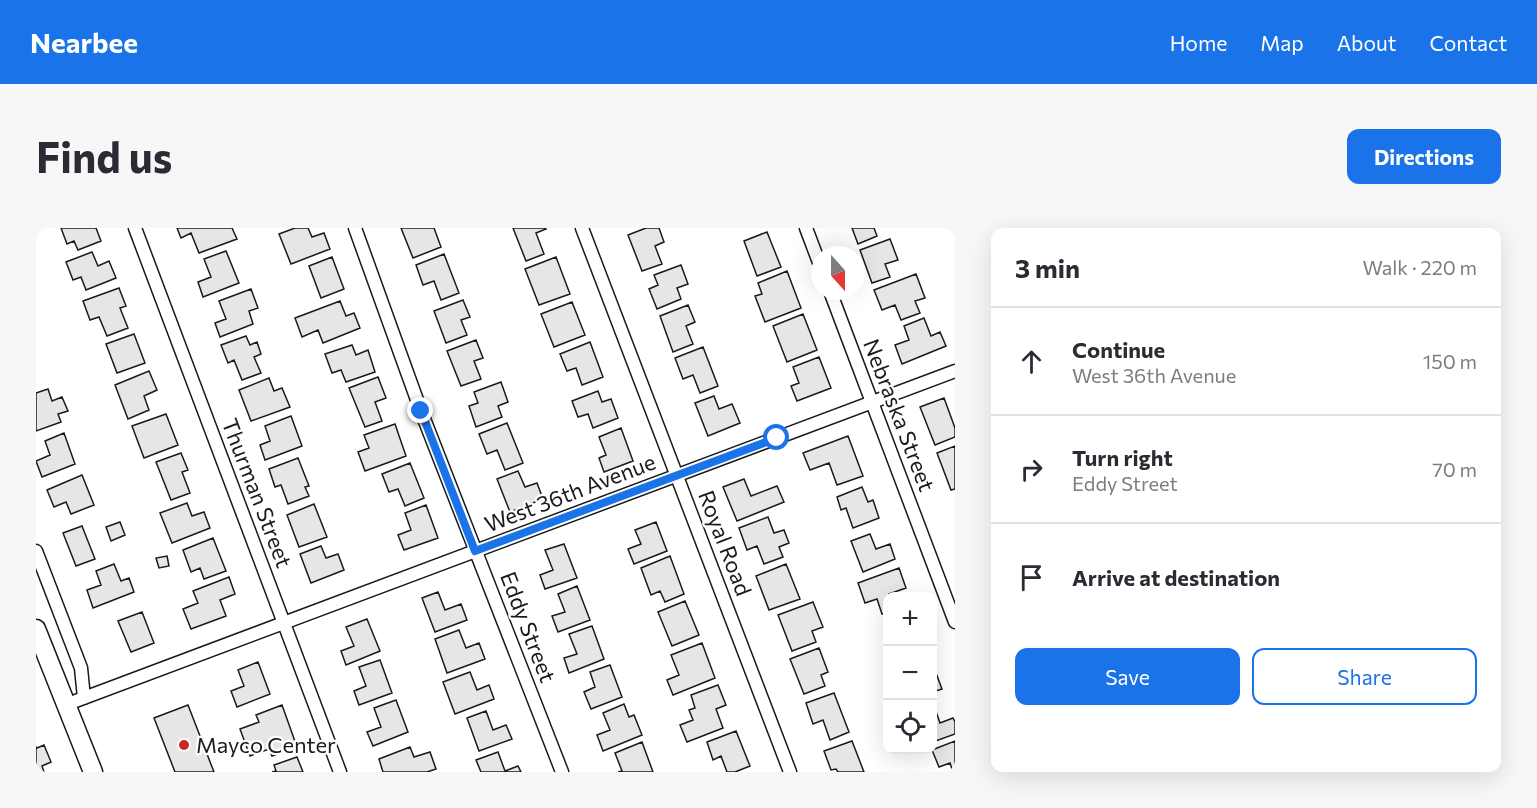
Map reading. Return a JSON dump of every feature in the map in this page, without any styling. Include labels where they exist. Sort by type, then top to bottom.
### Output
[{"type":"main road","points":[[36,628],[93,772]]},
{"type":"street","name":"Thurman Street","points":[[135,228],[340,772]]},
{"type":"street","name":"Eddy Street","points":[[354,228],[421,411],[562,772]]},
{"type":"street","name":"Royal Road","points":[[582,228],[790,772]]},
{"type":"street","points":[[806,228],[813,246]]},
{"type":"street","name":"Nebraska Street","points":[[833,300],[955,622]]},
{"type":"street","name":"West 36th Avenue","points":[[65,705],[955,370]]},
{"type":"street","points":[[36,551],[81,668],[84,698]]},
{"type":"building","points":[[61,228],[96,228],[101,241],[78,250],[74,241],[67,244]]},
{"type":"building","points":[[177,228],[232,228],[237,239],[199,253],[191,233],[181,238]]},
{"type":"building","points":[[295,228],[308,228],[312,237],[324,233],[330,249],[291,264],[279,234]]},
{"type":"building","points":[[401,228],[434,228],[441,247],[413,258]]},
{"type":"building","points":[[513,228],[545,228],[536,233],[544,254],[526,261]]},
{"type":"building","points":[[646,228],[659,228],[664,242],[655,246],[662,264],[642,271],[628,235]]},
{"type":"building","points":[[852,228],[874,228],[877,236],[858,244]]},
{"type":"building","points":[[767,232],[781,267],[757,276],[744,241]]},
{"type":"building","points":[[890,239],[898,260],[885,264],[890,277],[872,283],[865,264],[865,248]]},
{"type":"building","points":[[226,251],[239,283],[203,297],[198,282],[211,277],[204,259]]},
{"type":"building","points":[[92,252],[98,266],[109,261],[116,278],[86,290],[81,277],[73,280],[66,262]]},
{"type":"building","points":[[444,254],[459,293],[441,300],[434,281],[423,285],[416,265]]},
{"type":"building","points":[[332,257],[344,289],[321,298],[309,266]]},
{"type":"building","points":[[556,257],[570,294],[539,305],[525,269]]},
{"type":"building","points":[[681,265],[688,284],[677,288],[681,299],[657,309],[649,289],[658,285],[654,275]]},
{"type":"building","points":[[787,271],[801,308],[765,322],[755,296],[762,294],[758,283]]},
{"type":"building","points":[[916,274],[925,298],[915,301],[920,313],[901,320],[895,305],[882,310],[874,290]]},
{"type":"building","points":[[119,288],[126,306],[120,308],[128,328],[107,336],[99,317],[90,320],[83,301]]},
{"type":"building","points":[[251,289],[258,308],[249,311],[253,324],[220,337],[215,323],[226,319],[219,301]]},
{"type":"building","points":[[463,300],[470,317],[461,320],[467,335],[446,343],[434,311]]},
{"type":"building","points":[[340,301],[346,316],[354,313],[360,328],[323,343],[318,330],[302,337],[295,318]]},
{"type":"building","points":[[572,302],[585,335],[554,347],[541,314]]},
{"type":"building","points":[[688,305],[695,322],[686,326],[693,344],[673,352],[660,316]]},
{"type":"building","points":[[803,314],[817,350],[787,362],[773,326]]},
{"type":"building","points":[[924,318],[931,336],[940,332],[946,346],[902,364],[895,345],[909,340],[904,326]]},
{"type":"building","points":[[134,334],[145,363],[117,373],[106,344]]},
{"type":"building","points":[[246,336],[250,345],[257,342],[261,354],[254,357],[261,373],[242,380],[234,360],[228,363],[221,345]]},
{"type":"building","points":[[476,340],[483,358],[474,361],[481,379],[461,386],[447,351]]},
{"type":"building","points":[[590,342],[603,377],[582,385],[576,368],[567,371],[560,354]]},
{"type":"building","points":[[352,345],[356,355],[368,350],[375,372],[346,382],[341,370],[332,373],[325,354]]},
{"type":"building","points":[[703,347],[718,386],[700,393],[693,375],[683,379],[675,358]]},
{"type":"building","points":[[819,357],[831,388],[797,401],[791,386],[799,383],[793,367]]},
{"type":"building","points":[[149,371],[157,390],[144,396],[149,410],[128,419],[115,385]]},
{"type":"building","points":[[378,377],[386,398],[375,402],[382,421],[365,427],[349,388]]},
{"type":"building","points":[[269,378],[274,391],[282,388],[290,407],[251,421],[239,390]]},
{"type":"building","points":[[501,382],[508,402],[498,406],[502,417],[476,427],[469,406],[478,403],[474,392]]},
{"type":"building","points":[[48,389],[52,401],[62,397],[68,411],[58,414],[61,422],[36,431],[36,393]]},
{"type":"building","points":[[598,391],[602,402],[611,399],[618,418],[593,428],[588,414],[578,417],[572,401]]},
{"type":"building","points":[[714,396],[719,409],[732,404],[740,423],[708,436],[695,403]]},
{"type":"building","points":[[944,398],[955,428],[955,437],[935,445],[920,407]]},
{"type":"building","points":[[166,414],[178,445],[144,458],[132,426]]},
{"type":"building","points":[[291,416],[302,446],[265,460],[260,445],[270,441],[265,426]]},
{"type":"building","points":[[507,423],[523,463],[505,470],[497,450],[487,454],[479,434]]},
{"type":"building","points":[[395,424],[406,456],[365,471],[358,452],[369,448],[364,435]]},
{"type":"building","points":[[621,428],[633,461],[604,472],[599,458],[606,455],[599,437]]},
{"type":"building","points":[[64,433],[75,464],[42,477],[36,461],[50,455],[45,441]]},
{"type":"building","points":[[848,436],[863,476],[837,485],[829,463],[810,470],[803,453]]},
{"type":"building","points":[[955,446],[955,489],[951,490],[937,453]]},
{"type":"building","points":[[181,453],[188,470],[182,472],[190,493],[171,500],[156,462]]},
{"type":"building","points":[[298,458],[309,486],[305,487],[309,496],[288,504],[281,485],[275,487],[269,469]]},
{"type":"building","points":[[410,463],[424,498],[405,506],[398,489],[389,492],[382,474]]},
{"type":"building","points":[[518,471],[525,487],[537,483],[543,499],[510,512],[497,479]]},
{"type":"building","points":[[82,475],[94,505],[71,514],[66,502],[54,507],[47,490]]},
{"type":"building","points":[[744,479],[751,496],[777,486],[784,502],[737,521],[723,487]]},
{"type":"building","points":[[862,487],[868,502],[873,500],[879,518],[853,528],[846,508],[841,510],[837,497]]},
{"type":"building","points":[[187,503],[192,516],[204,512],[210,528],[172,543],[160,513]]},
{"type":"building","points":[[314,504],[327,537],[299,547],[287,515]]},
{"type":"building","points":[[426,505],[438,538],[404,550],[398,535],[411,530],[405,513]]},
{"type":"building","points":[[768,517],[774,533],[784,530],[789,543],[779,547],[783,557],[764,564],[757,546],[747,550],[739,528]]},
{"type":"building","points":[[120,522],[125,535],[111,541],[106,527]]},
{"type":"building","points":[[656,522],[667,551],[634,564],[628,549],[641,544],[635,530]]},
{"type":"building","points":[[82,526],[95,559],[76,566],[63,533]]},
{"type":"building","points":[[870,534],[876,549],[890,544],[895,559],[863,572],[851,541]]},
{"type":"building","points":[[213,538],[226,571],[204,579],[200,568],[191,572],[183,550]]},
{"type":"building","points":[[564,544],[577,578],[545,589],[540,575],[553,570],[545,550]]},
{"type":"building","points":[[321,546],[326,558],[338,554],[344,570],[311,583],[300,554]]},
{"type":"building","points":[[167,556],[169,566],[159,568],[156,558]]},
{"type":"building","points":[[670,556],[684,594],[665,602],[660,591],[651,595],[641,568]]},
{"type":"building","points":[[114,564],[121,581],[129,578],[134,592],[93,608],[87,590],[101,585],[96,571]]},
{"type":"building","points":[[786,564],[800,599],[769,610],[756,576]]},
{"type":"building","points":[[899,568],[906,588],[895,592],[883,592],[882,614],[877,599],[865,603],[858,583]]},
{"type":"building","points":[[229,577],[235,594],[220,600],[226,616],[191,629],[183,609],[198,603],[193,591]]},
{"type":"building","points":[[577,586],[590,620],[558,632],[552,616],[565,612],[558,594]]},
{"type":"building","points":[[438,592],[445,610],[461,604],[467,620],[435,632],[422,598]]},
{"type":"building","points":[[685,601],[699,635],[672,646],[658,612]]},
{"type":"building","points":[[813,602],[823,627],[812,631],[816,642],[792,651],[778,615]]},
{"type":"building","points":[[142,612],[154,643],[131,652],[118,621]]},
{"type":"building","points":[[367,619],[380,651],[346,665],[341,651],[354,646],[346,627]]},
{"type":"building","points":[[592,626],[604,659],[569,673],[564,658],[577,654],[569,634]]},
{"type":"building","points":[[459,630],[466,648],[479,643],[485,659],[447,673],[435,639]]},
{"type":"building","points":[[702,643],[715,678],[673,695],[667,680],[679,675],[671,655]]},
{"type":"building","points":[[819,648],[828,672],[821,675],[825,686],[804,694],[790,659]]},
{"type":"building","points":[[380,660],[392,693],[359,705],[354,691],[366,686],[359,667]]},
{"type":"building","points":[[258,662],[270,694],[237,707],[231,691],[244,686],[238,670]]},
{"type":"building","points":[[610,665],[622,697],[591,709],[584,692],[595,687],[590,672]]},
{"type":"building","points":[[470,672],[477,690],[489,685],[494,699],[455,714],[443,682]]},
{"type":"building","points":[[937,676],[942,689],[937,691]]},
{"type":"building","points":[[718,685],[726,705],[716,709],[723,728],[687,742],[680,725],[693,720],[689,710],[695,708],[691,695]]},
{"type":"building","points":[[834,693],[849,732],[830,740],[823,720],[813,724],[806,703]]},
{"type":"building","points":[[396,700],[408,732],[373,746],[367,732],[381,727],[374,708]]},
{"type":"building","points":[[624,704],[629,717],[634,715],[642,735],[603,751],[597,735],[610,730],[603,713]]},
{"type":"building","name":"Mayco Center","points":[[188,705],[214,772],[175,772],[154,718]]},
{"type":"building","points":[[282,705],[297,747],[272,756],[269,749],[250,756],[240,729],[259,722],[256,715]]},
{"type":"building","points":[[486,711],[493,730],[506,725],[512,739],[479,751],[467,718]]},
{"type":"building","points":[[937,714],[940,723],[953,718],[955,734],[937,741]]},
{"type":"building","points":[[736,731],[750,766],[735,772],[727,772],[721,756],[713,760],[707,742]]},
{"type":"building","points":[[852,741],[864,772],[831,770],[824,751]]},
{"type":"building","points":[[955,741],[955,772],[950,763],[939,767],[934,754],[937,754],[937,748]]},
{"type":"building","points":[[642,742],[653,772],[618,772],[622,771],[615,753]]},
{"type":"building","points":[[44,745],[51,762],[42,766],[44,772],[36,772],[36,747]]},
{"type":"building","points":[[410,747],[414,757],[430,752],[436,769],[427,772],[383,772],[379,759]]},
{"type":"building","points":[[498,752],[505,771],[518,766],[521,772],[481,772],[476,760]]},
{"type":"building","points":[[297,757],[303,772],[272,772],[276,771],[274,765]]},
{"type":"place","name":"Mayco Center","points":[[184,745]]},
{"type":"route","points":[[421,411],[475,551],[777,438]]}]
